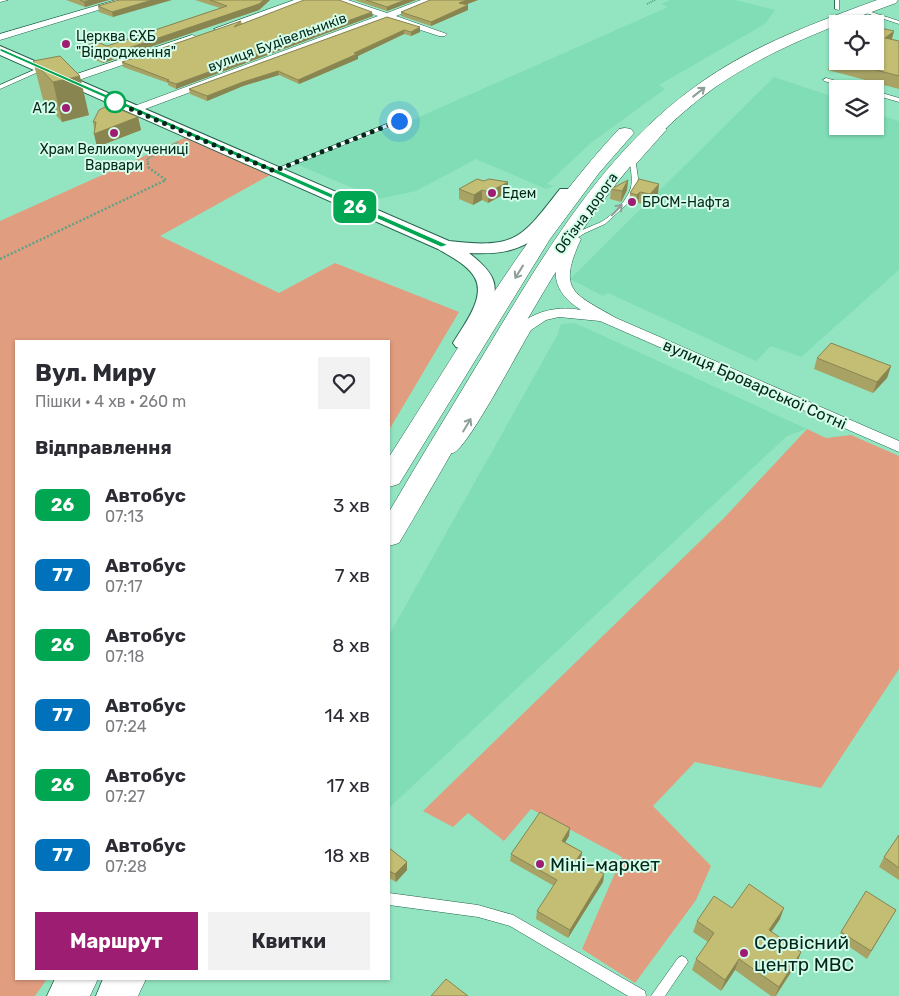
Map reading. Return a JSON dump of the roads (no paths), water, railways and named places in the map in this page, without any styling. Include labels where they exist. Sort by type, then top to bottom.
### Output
[{"type":"highway","name":"Обʼїзна дорога","points":[[390,476],[541,237],[592,169],[623,135],[657,105],[719,63],[837,5],[863,5],[890,0]]},
{"type":"highway","name":"Обʼїзна дорога","points":[[390,534],[554,258],[578,227],[620,165],[676,110],[706,86],[764,51],[863,5]]},
{"type":"highway","points":[[67,996],[77,980]]},
{"type":"highway","points":[[116,996],[125,980]]},
{"type":"street","points":[[0,37],[126,0]]},
{"type":"street","points":[[69,80],[303,0]]},
{"type":"street","points":[[339,0],[442,34]]},
{"type":"street","name":"вулиця Будівельників","points":[[133,110],[430,0]]},
{"type":"street","points":[[0,50],[444,245],[475,265],[481,272],[488,292],[484,307],[390,476]]},
{"type":"street","points":[[444,245],[478,249],[512,244],[526,239],[538,228],[583,170],[623,135]]},
{"type":"street","name":"вулиця Броварської Сотні","points":[[578,227],[563,260],[561,275],[563,285],[572,298],[610,321],[899,447]]},
{"type":"street","name":"вулиця Броварської Сотні","points":[[415,490],[463,432],[524,328],[532,320],[543,315],[572,312],[610,321]]},
{"type":"lane","points":[[0,1],[6,0]]},
{"type":"lane","points":[[863,5],[899,22]]},
{"type":"lane","points":[[0,87],[43,68]]},
{"type":"lane","points":[[884,96],[899,100]]},
{"type":"lane","points":[[274,171],[399,121]]},
{"type":"lane","points":[[390,899],[478,911],[513,921],[640,996]]},
{"type":"lane","points":[[657,996],[682,962]]},
{"type":"place","name":"Церква ЄХБ \"Відродження\"","points":[[66,44]]},
{"type":"place","name":"А12","points":[[66,108]]},
{"type":"place","name":"Храм Великомучениці Варвари","points":[[114,133]]},
{"type":"place","name":"Едем","points":[[492,193]]},
{"type":"place","name":"БРСМ-Нафта","points":[[632,202]]},
{"type":"place","name":"Міні-маркет","points":[[540,864]]},
{"type":"place","name":"Сервісний центр МВС","points":[[744,953]]}]
